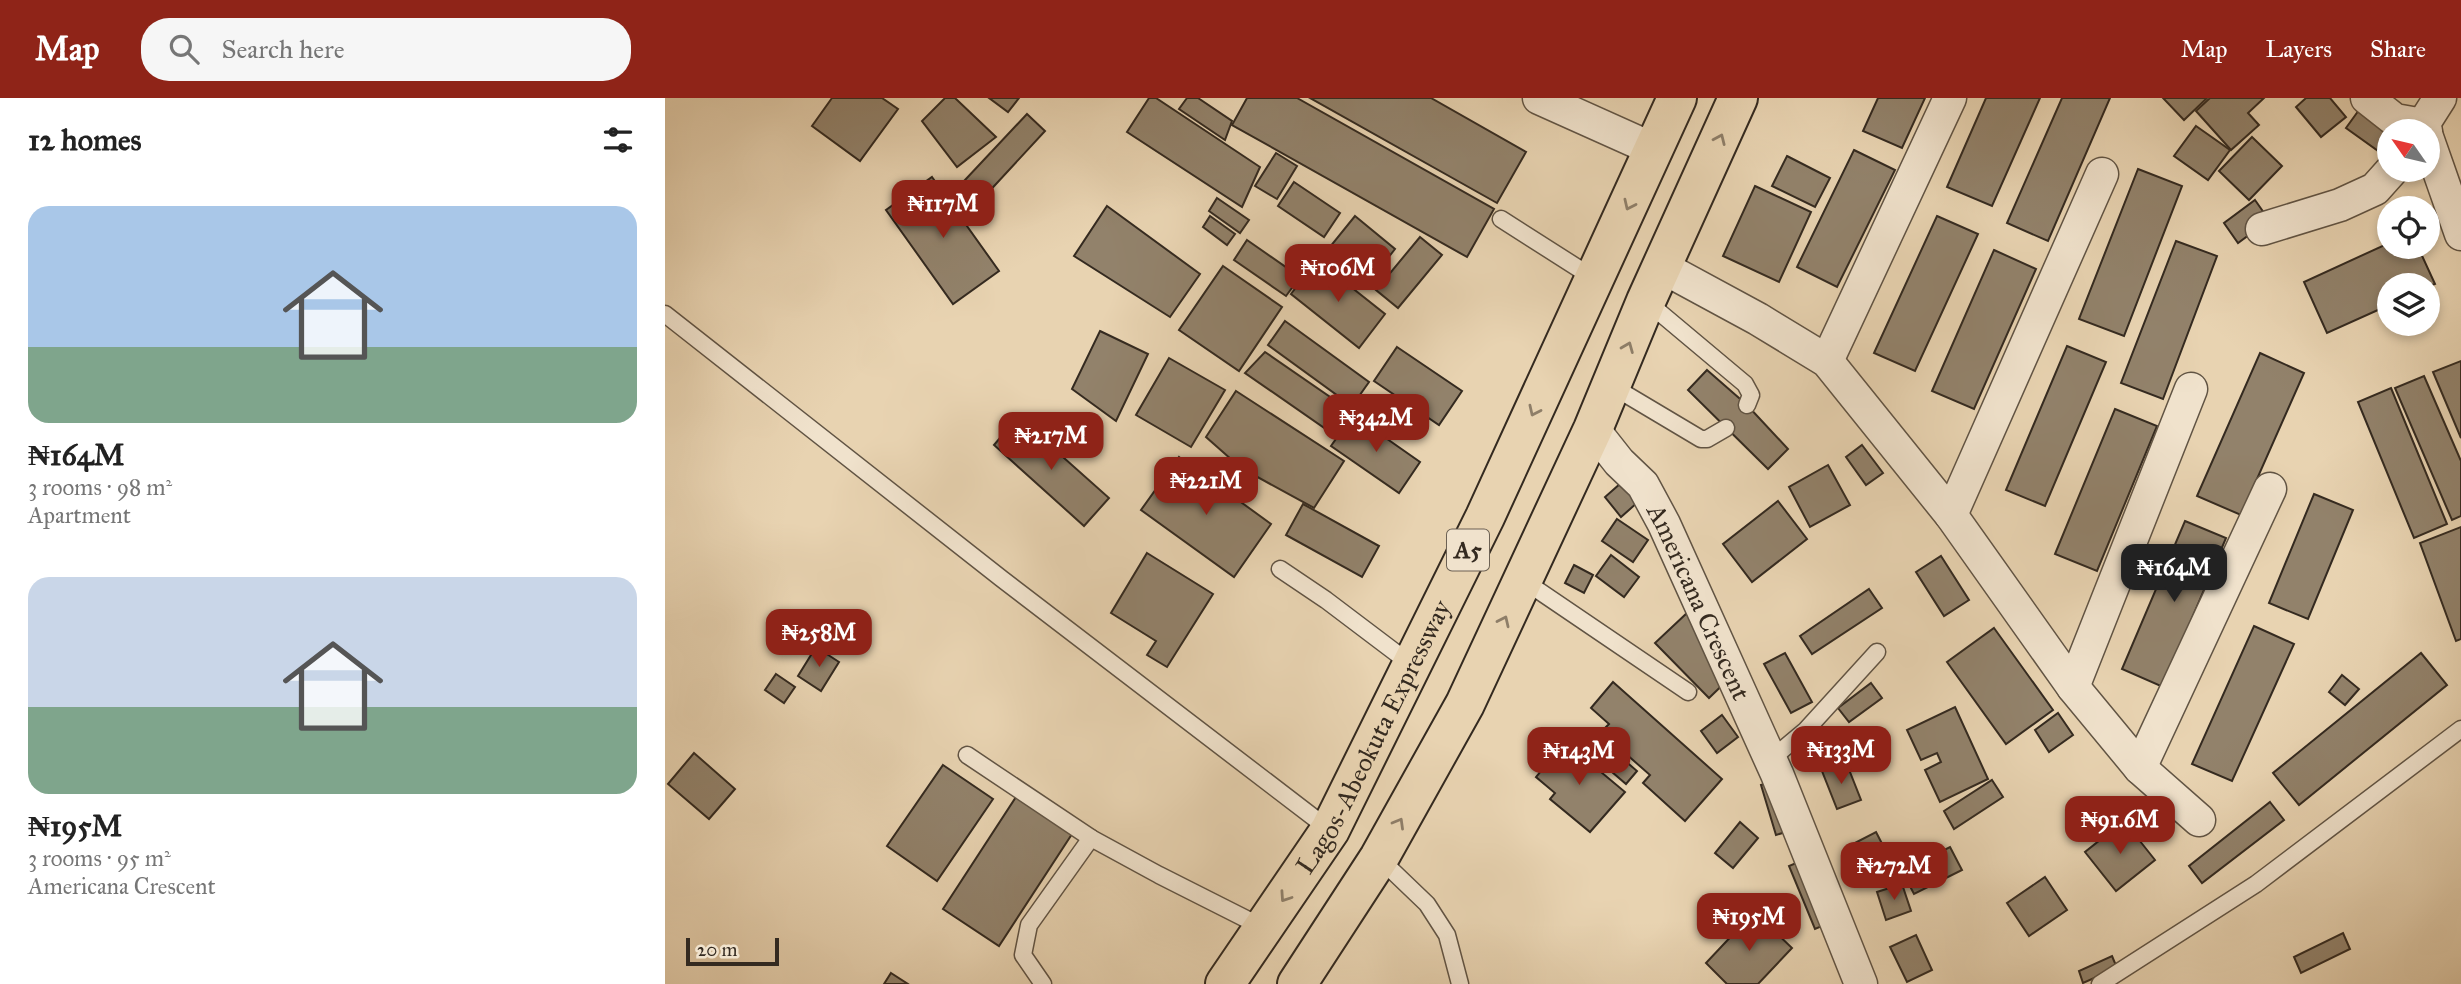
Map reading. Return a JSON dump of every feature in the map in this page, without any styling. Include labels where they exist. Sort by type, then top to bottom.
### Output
[{"type":"highway","name":"Lagos-Abeokuta Expressway","points":[[1224,984],[1330,830],[1485,517],[1678,98]]},
{"type":"highway","name":"A5","points":[[1297,984],[1379,858],[1465,704],[1593,429],[1646,301],[1738,98]]},
{"type":"street","points":[[1827,361],[1950,98]]},
{"type":"street","points":[[2367,98],[2394,119]]},
{"type":"street","points":[[2430,119],[2440,98]]},
{"type":"street","points":[[1543,99],[1655,150]]},
{"type":"street","points":[[1951,516],[2102,174]]},
{"type":"street","points":[[2440,176],[2461,234]]},
{"type":"street","points":[[2262,229],[2340,205],[2375,189],[2381,182]]},
{"type":"street","points":[[1662,267],[1758,319],[1827,361],[1951,516],[2073,687],[2140,768],[2199,820]]},
{"type":"street","points":[[2073,687],[2191,389]]},
{"type":"street","name":"Americana Crescent","points":[[1593,429],[1619,462],[1643,485],[1664,524],[1770,760],[1861,984]]},
{"type":"street","points":[[2140,768],[2270,489]]},
{"type":"lane","points":[[1501,219],[1595,279]]},
{"type":"lane","points":[[1646,301],[1745,384],[1751,395],[1747,405]]},
{"type":"lane","points":[[665,314],[991,570],[1330,830]]},
{"type":"lane","points":[[1612,386],[1701,439],[1707,439],[1726,428]]},
{"type":"lane","points":[[1280,569],[1412,665]]},
{"type":"lane","points":[[1523,580],[1688,692]]},
{"type":"lane","points":[[1770,760],[1806,730],[1877,652]]},
{"type":"lane","points":[[2100,984],[2256,884],[2461,729]]},
{"type":"lane","points":[[967,755],[1091,838],[1264,928]]},
{"type":"lane","points":[[1043,984],[1023,955],[1029,925],[1091,838]]},
{"type":"lane","points":[[1379,858],[1427,904],[1447,934],[1460,984]]},
{"type":"building","points":[[832,98],[882,98],[898,109],[860,161],[812,126]]},
{"type":"building","points":[[945,98],[955,98],[996,137],[957,167],[922,121]]},
{"type":"building","points":[[989,98],[1019,98],[1008,112]]},
{"type":"building","points":[[1149,98],[1156,98],[1260,167],[1242,207],[1127,132]]},
{"type":"building","points":[[1187,98],[1198,98],[1232,121],[1225,140],[1179,109]]},
{"type":"building","points":[[1247,98],[1297,98],[1494,209],[1467,257],[1232,125]]},
{"type":"building","points":[[1310,98],[1431,98],[1526,152],[1497,203]]},
{"type":"building","points":[[1878,98],[1925,98],[1902,148],[1863,131]]},
{"type":"building","points":[[1986,98],[2040,98],[1992,206],[1947,187]]},
{"type":"building","points":[[2062,98],[2110,98],[2048,241],[2007,223]]},
{"type":"building","points":[[2163,98],[2207,98],[2184,120]]},
{"type":"building","points":[[2210,98],[2264,98],[2248,113],[2259,125],[2231,150],[2196,111]]},
{"type":"building","points":[[2306,98],[2330,98],[2346,117],[2321,137],[2296,107]]},
{"type":"building","points":[[2364,103],[2378,119],[2377,150],[2346,128]]},
{"type":"building","points":[[1027,114],[1045,131],[984,197],[965,180]]},
{"type":"building","points":[[2196,126],[2230,150],[2208,180],[2174,156]]},
{"type":"building","points":[[2252,137],[2282,166],[2249,200],[2219,171]]},
{"type":"building","points":[[1854,150],[1895,170],[1837,287],[1797,267]]},
{"type":"building","points":[[1276,153],[1297,166],[1277,199],[1255,186]]},
{"type":"building","points":[[1787,156],[1830,178],[1815,207],[1772,186]]},
{"type":"building","points":[[2138,169],[2182,186],[2124,336],[2079,319]]},
{"type":"building","points":[[932,177],[999,271],[953,304],[886,210]]},
{"type":"building","points":[[1294,182],[1340,213],[1324,237],[1278,206]]},
{"type":"building","points":[[1755,186],[1811,212],[1779,282],[1723,256]]},
{"type":"building","points":[[1217,198],[1249,220],[1240,233],[1209,211]]},
{"type":"building","points":[[2255,200],[2269,220],[2238,243],[2224,223]]},
{"type":"building","points":[[1107,206],[1200,274],[1170,317],[1074,256]]},
{"type":"building","points":[[1210,216],[1235,234],[1227,245],[1203,227]]},
{"type":"building","points":[[1355,216],[1395,249],[1369,282],[1329,248]]},
{"type":"building","points":[[1937,216],[1978,234],[1915,371],[1874,353]]},
{"type":"building","points":[[1420,237],[1442,255],[1398,308],[1376,290]]},
{"type":"building","points":[[1247,240],[1300,277],[1286,296],[1234,260]]},
{"type":"building","points":[[2176,241],[2217,256],[2163,399],[2121,383]]},
{"type":"building","points":[[2377,249],[2377,259],[2424,259],[2430,273],[2377,273],[2377,310],[2327,333],[2304,282]]},
{"type":"building","points":[[1994,250],[2036,269],[1974,409],[1932,391]]},
{"type":"building","points":[[1317,260],[1385,314],[1359,348],[1291,294]]},
{"type":"building","points":[[1223,266],[1282,307],[1239,371],[1179,330]]},
{"type":"building","points":[[1285,321],[1369,382],[1352,406],[1268,345]]},
{"type":"building","points":[[1100,331],[1148,354],[1116,421],[1072,389]]},
{"type":"building","points":[[2067,346],[2106,362],[2045,506],[2006,490]]},
{"type":"building","points":[[1397,347],[1462,391],[1439,425],[1374,381]]},
{"type":"building","points":[[1265,352],[1349,410],[1333,434],[1245,373]]},
{"type":"building","points":[[2260,353],[2304,373],[2241,515],[2197,496]]},
{"type":"building","points":[[1169,358],[1225,390],[1191,447],[1136,415]]},
{"type":"building","points":[[2461,361],[2461,438],[2433,372]]},
{"type":"building","points":[[1707,370],[1747,405],[1788,449],[1768,469],[1688,390]]},
{"type":"building","points":[[2424,376],[2461,461],[2461,516],[2452,520],[2395,388]]},
{"type":"building","points":[[2391,388],[2447,524],[2414,538],[2358,402]]},
{"type":"building","points":[[1236,391],[1344,461],[1314,508],[1241,468],[1206,437]]},
{"type":"building","points":[[2115,409],[2157,426],[2097,571],[2055,554]]},
{"type":"building","points":[[1353,415],[1420,462],[1399,493],[1331,446]]},
{"type":"building","points":[[1018,417],[1109,498],[1084,526],[994,445]]},
{"type":"building","points":[[1862,445],[1883,473],[1866,485],[1846,457]]},
{"type":"building","points":[[1179,457],[1271,524],[1234,577],[1141,510]]},
{"type":"building","points":[[1828,465],[1850,505],[1810,527],[1789,487]]},
{"type":"building","points":[[1621,483],[1638,502],[1621,517],[1605,497]]},
{"type":"building","points":[[2314,494],[2353,510],[2308,619],[2269,603]]},
{"type":"building","points":[[1778,501],[1807,539],[1752,582],[1723,544]]},
{"type":"building","points":[[1303,504],[1379,546],[1362,577],[1286,535]]},
{"type":"building","points":[[1617,519],[1648,540],[1633,562],[1602,541]]},
{"type":"building","points":[[2185,521],[2226,538],[2163,687],[2122,669]]},
{"type":"building","points":[[2461,527],[2461,639],[2456,641],[2420,543]]},
{"type":"building","points":[[1147,553],[1213,594],[1167,667],[1147,655],[1156,641],[1111,613]]},
{"type":"building","points":[[1611,555],[1639,577],[1624,597],[1596,576]]},
{"type":"building","points":[[1941,556],[1969,600],[1944,616],[1916,572]]},
{"type":"building","points":[[1574,565],[1593,575],[1584,593],[1565,583]]},
{"type":"building","points":[[1869,589],[1882,608],[1812,654],[1800,636]]},
{"type":"building","points":[[1687,613],[1740,668],[1709,698],[1655,643]]},
{"type":"building","points":[[2254,626],[2294,644],[2232,781],[2192,764]]},
{"type":"building","points":[[1994,628],[2053,710],[2006,744],[1947,662]]},
{"type":"building","points":[[816,647],[839,662],[821,691],[798,676]]},
{"type":"building","points":[[1785,653],[1812,702],[1791,713],[1764,664]]},
{"type":"building","points":[[2421,653],[2447,685],[2299,805],[2273,773]]},
{"type":"building","points":[[776,674],[795,687],[784,703],[765,690]]},
{"type":"building","points":[[2342,675],[2359,689],[2345,705],[2329,692]]},
{"type":"building","points":[[1613,682],[1722,779],[1685,821],[1643,783],[1650,775],[1601,732],[1609,724],[1591,708]]},
{"type":"building","points":[[1871,683],[1882,698],[1849,722],[1838,708]]},
{"type":"building","points":[[1955,707],[1988,779],[1940,802],[1925,770],[1941,762],[1937,753],[1921,760],[1907,730]]},
{"type":"building","points":[[2058,713],[2073,735],[2049,752],[2035,730]]},
{"type":"building","points":[[1722,715],[1738,737],[1717,753],[1701,731]]},
{"type":"building","points":[[1602,741],[1637,771],[1626,784],[1591,754]]},
{"type":"building","points":[[1565,742],[1625,792],[1590,832],[1550,799],[1555,793],[1536,777]]},
{"type":"building","points":[[694,753],[735,789],[709,819],[668,784]]},
{"type":"building","points":[[1846,762],[1861,800],[1837,809],[1822,771]]},
{"type":"building","points":[[943,765],[993,799],[937,881],[887,846]]},
{"type":"building","points":[[1784,778],[1799,828],[1776,835],[1761,785]]},
{"type":"building","points":[[1992,780],[2003,797],[1954,829],[1944,811]]},
{"type":"building","points":[[1016,797],[1072,834],[999,946],[943,909]]},
{"type":"building","points":[[2270,802],[2284,820],[2202,883],[2189,866]]},
{"type":"building","points":[[2124,821],[2155,860],[2116,891],[2085,852]]},
{"type":"building","points":[[1740,822],[1758,838],[1733,868],[1715,853]]},
{"type":"building","points":[[1876,832],[1892,863],[1867,876],[1851,845]]},
{"type":"building","points":[[1950,847],[1962,870],[1914,894],[1902,871]]},
{"type":"building","points":[[1808,858],[1834,921],[1815,929],[1789,866]]},
{"type":"building","points":[[2045,877],[2067,910],[2029,936],[2007,903]]},
{"type":"building","points":[[1902,884],[1911,911],[1886,920],[1877,892]]},
{"type":"building","points":[[1754,912],[1792,948],[1758,984],[1727,984],[1706,963]]},
{"type":"building","points":[[2343,933],[2350,949],[2301,973],[2294,957]]},
{"type":"building","points":[[1916,935],[1932,970],[1907,982],[1890,947]]},
{"type":"building","points":[[2112,956],[2117,968],[2083,983],[2079,971]]},
{"type":"building","points":[[891,973],[908,984],[884,984]]}]
